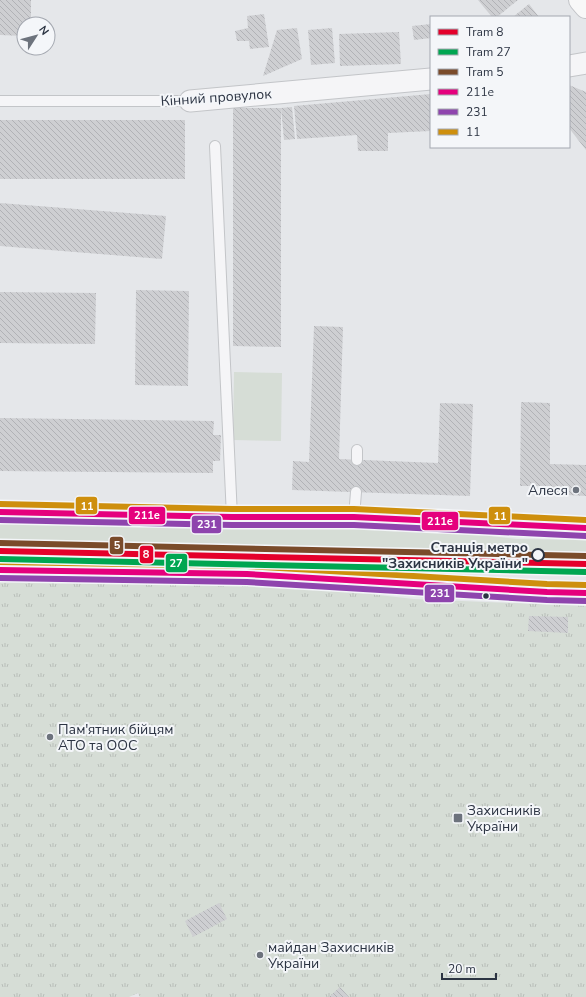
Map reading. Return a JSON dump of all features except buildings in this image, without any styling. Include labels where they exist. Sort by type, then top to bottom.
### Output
[{"type":"main road","points":[[580,0],[586,7]]},
{"type":"main road","points":[[0,512],[232,517],[354,517],[586,528]]},
{"type":"main road","points":[[0,570],[247,574],[539,592],[586,593]]},
{"type":"street","points":[[570,66],[586,63]]},
{"type":"street","name":"Кінний провулок","points":[[190,102],[430,79]]},
{"type":"lane","name":"Кінний провулок","points":[[0,101],[190,102]]},
{"type":"lane","points":[[215,146],[232,517]]},
{"type":"lane","points":[[354,517],[356,492]]},
{"type":"green space","points":[[234,372],[282,373],[281,441],[233,440]]},
{"type":"green space","points":[[0,523],[195,525],[449,531],[517,539],[586,540],[586,576],[408,567],[0,560]]},
{"type":"green space","points":[[0,577],[263,582],[414,599],[586,606],[586,997],[140,997],[138,993],[129,997],[0,997]]},
{"type":"tram line","name":"5","points":[[0,543],[586,556]]},
{"type":"tram line","name":"8","points":[[0,551],[586,564]]},
{"type":"tram line","name":"27","points":[[0,559],[586,572]]},
{"type":"transit line","name":"11","points":[[0,504],[232,509],[354,509],[586,520]]},
{"type":"transit line","name":"211е","points":[[0,512],[232,517],[354,517],[586,528]]},
{"type":"transit line","name":"231","points":[[0,520],[232,525],[354,525],[586,536]]},
{"type":"transit line","name":"11","points":[[0,562],[247,566],[586,585]]},
{"type":"transit line","name":"211е","points":[[0,570],[247,574],[586,593]]},
{"type":"transit line","name":"231","points":[[0,578],[247,582],[586,601]]},
{"type":"place","name":"Алеся","points":[[576,490]]},
{"type":"place","name":"Станція метро \"Захисникiв України\"","points":[[538,555]]},
{"type":"place","name":"Пам'ятник бійцям АТО та ООС","points":[[50,737]]},
{"type":"place","name":"Захисників України","points":[[458,818]]},
{"type":"place","name":"майдан Захисників України","points":[[260,955]]}]
